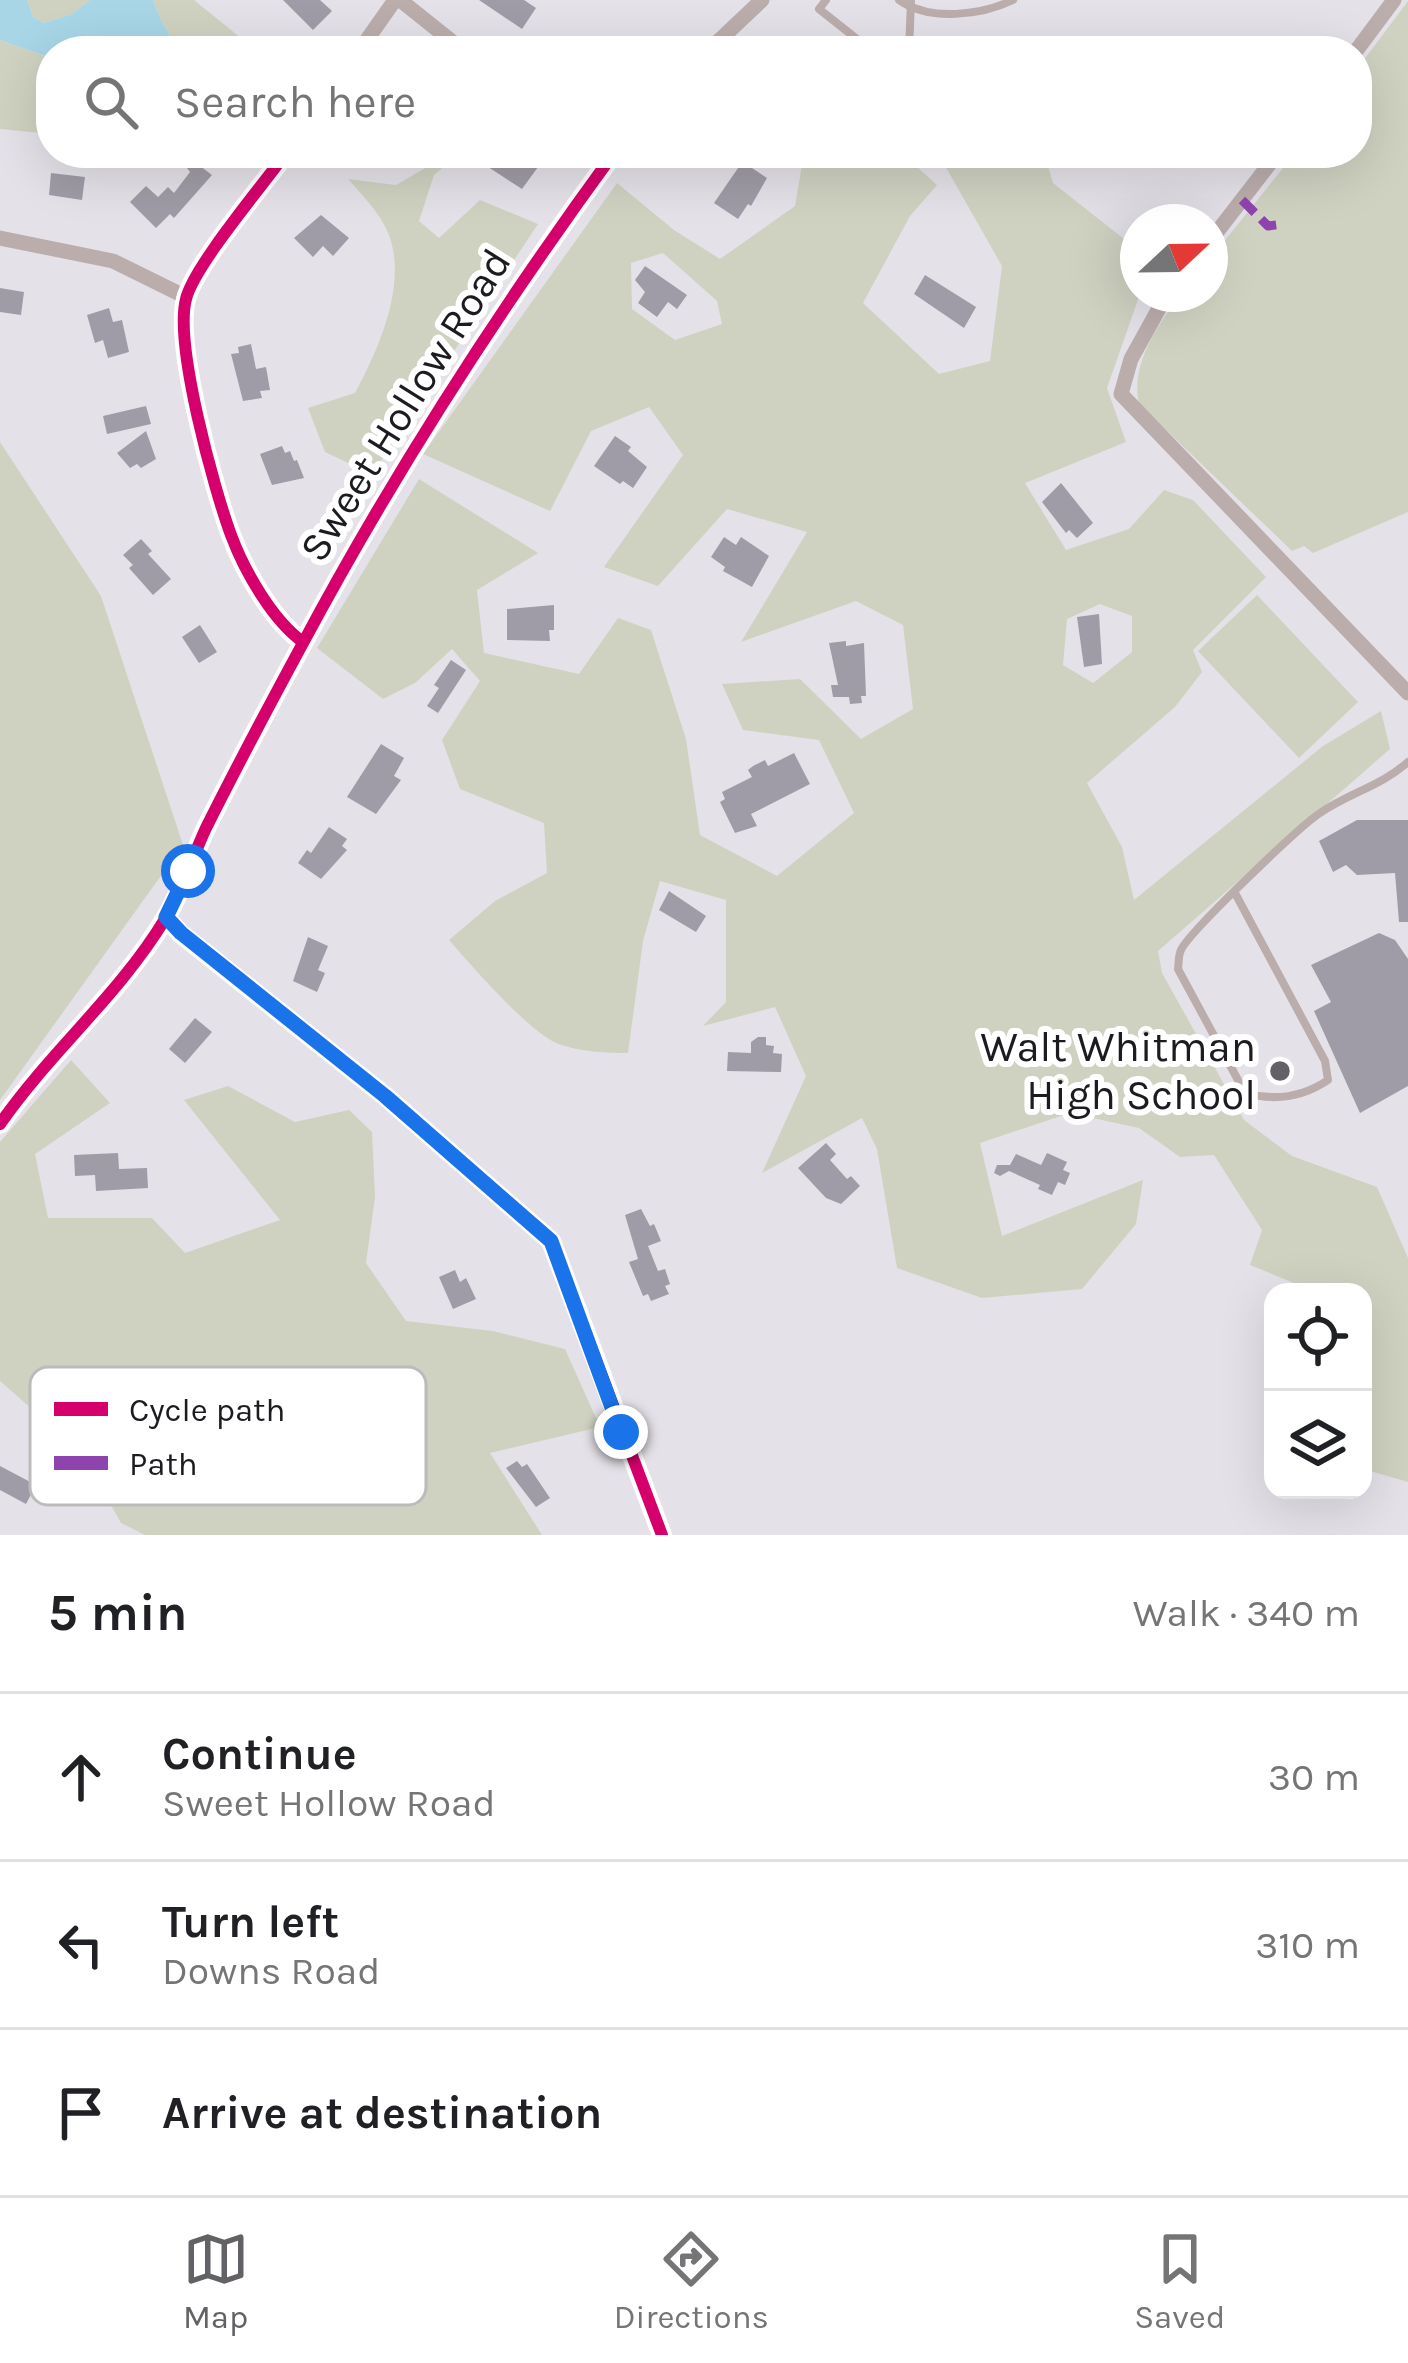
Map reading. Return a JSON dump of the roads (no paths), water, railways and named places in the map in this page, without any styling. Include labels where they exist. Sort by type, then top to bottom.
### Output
[{"type":"street","points":[[370,36],[398,0],[445,36]]},
{"type":"street","points":[[724,36],[762,0]]},
{"type":"street","points":[[1367,36],[1394,0]]},
{"type":"street","points":[[275,168],[186,297],[184,332],[232,537],[268,601],[290,633],[303,641]]},
{"type":"street","name":"Sweet Hollow Road","points":[[0,1124],[105,1000],[166,917],[204,832],[303,641],[441,402],[603,168]]},
{"type":"street","points":[[1228,218],[1266,168]]},
{"type":"street","points":[[0,238],[113,261],[186,297]]},
{"type":"street","points":[[1157,312],[1131,358],[1121,394],[1408,693]]},
{"type":"street","points":[[166,917],[385,1096],[551,1241],[662,1535]]},
{"type":"lane","points":[[826,0],[819,9],[853,36]]},
{"type":"lane","points":[[899,0],[970,13],[1013,0]]},
{"type":"lane","points":[[910,3],[911,36]]},
{"type":"lane","points":[[1235,893],[1325,1061],[1328,1080],[1315,1088],[1268,1099],[1245,1093],[1178,969],[1181,950],[1235,893],[1321,812],[1377,785],[1408,762]]},
{"type":"water","points":[[0,0],[27,0],[33,17],[44,23],[72,14],[90,0],[153,0],[171,36],[36,36],[36,53],[0,40]]},
{"type":"place","name":"Walt Whitman High School","points":[[1280,1071]]}]
